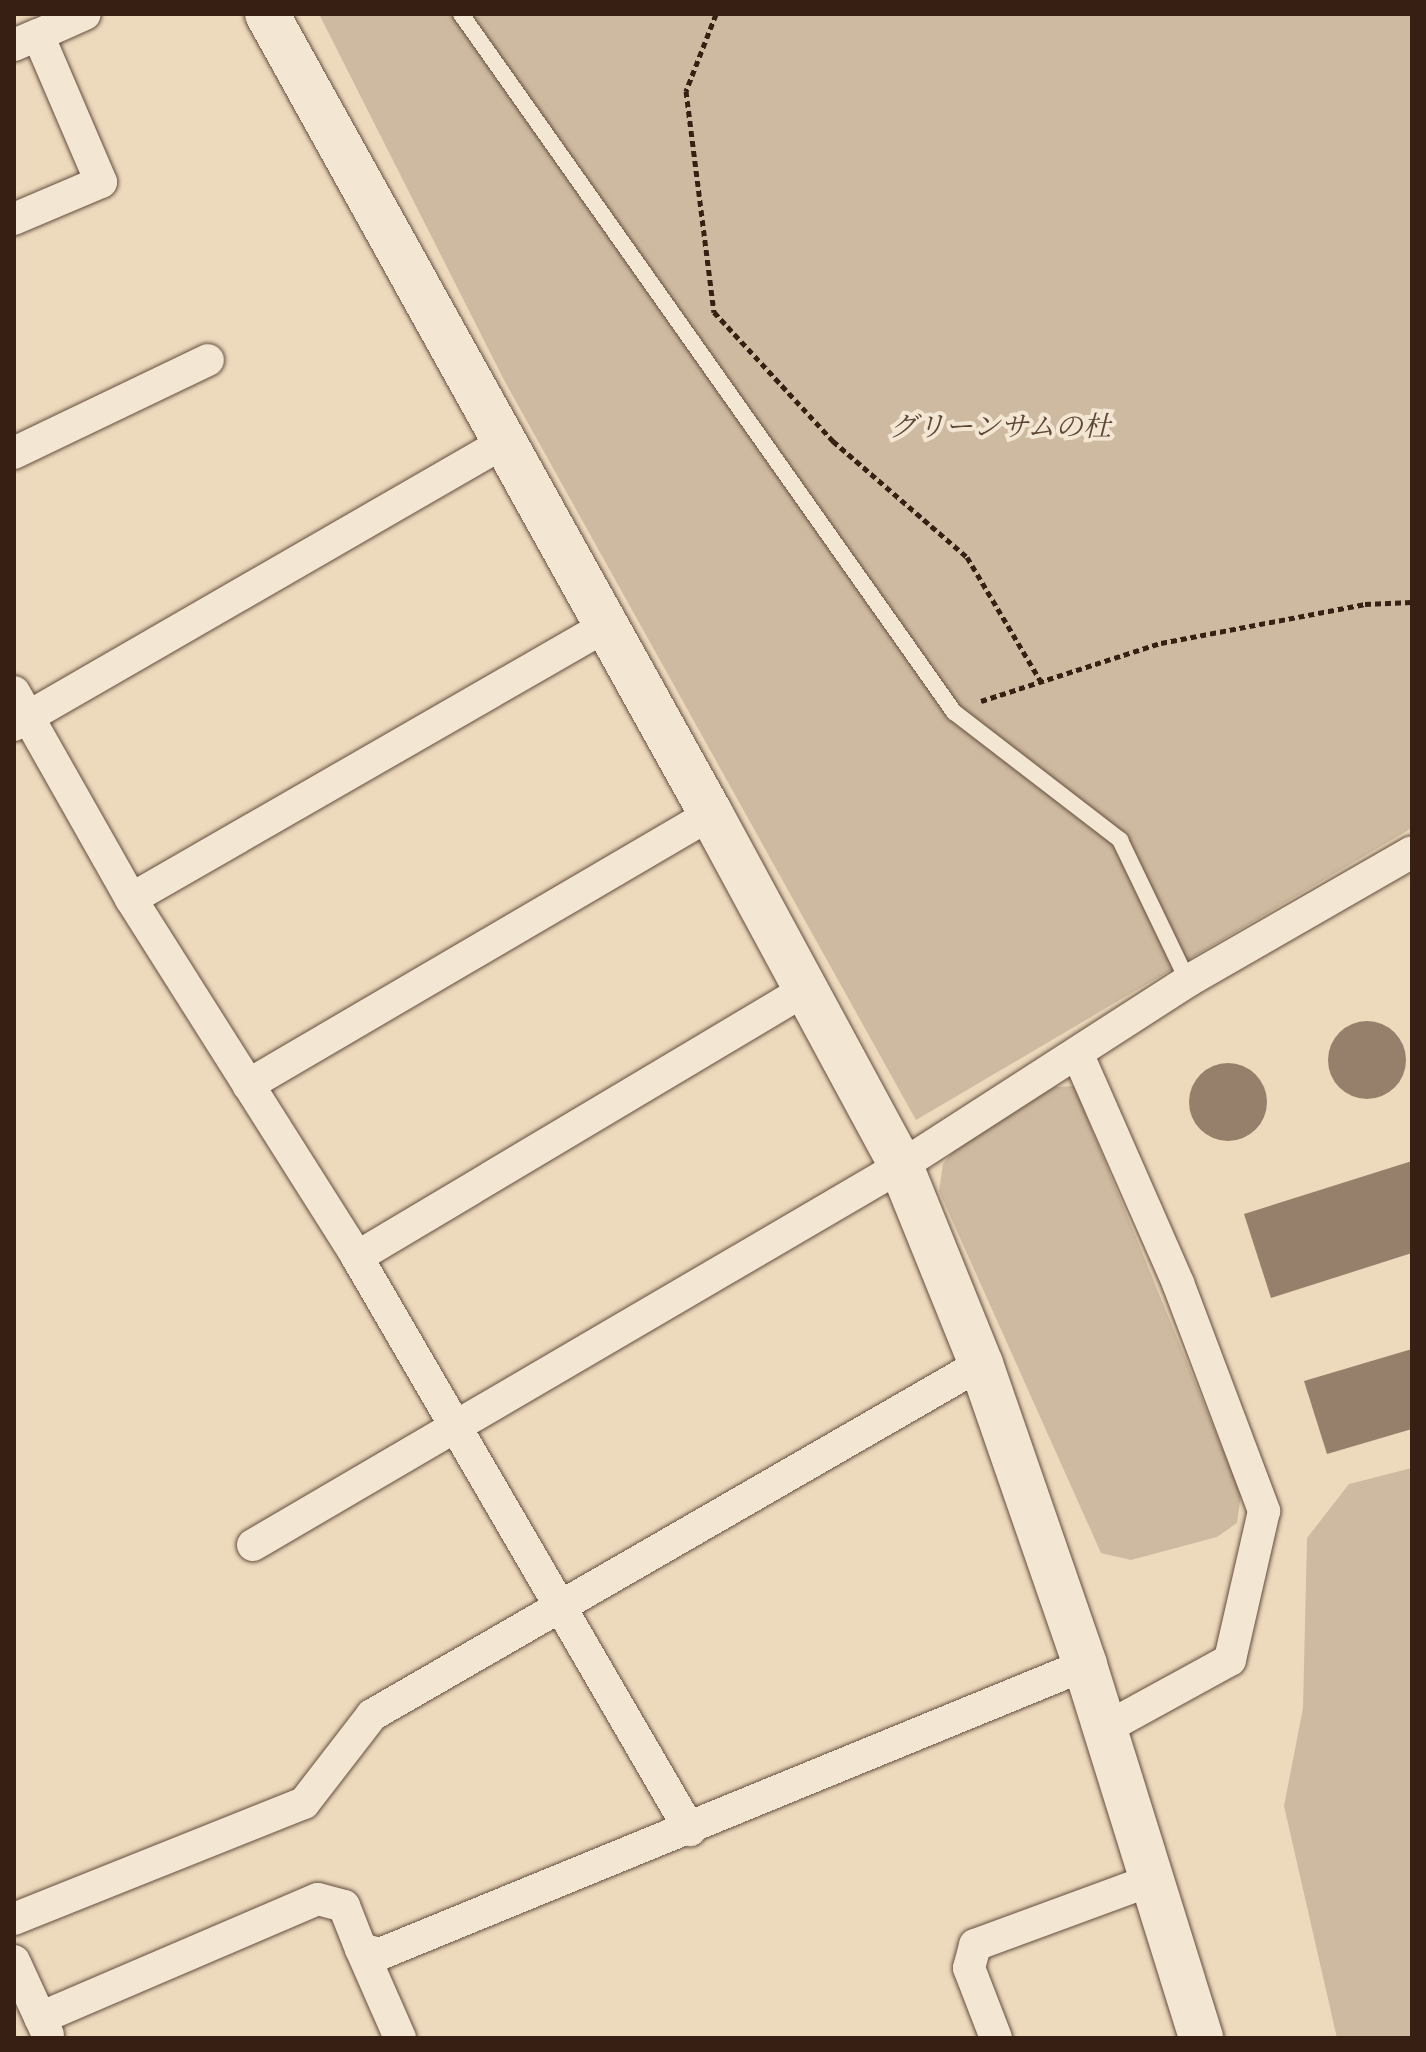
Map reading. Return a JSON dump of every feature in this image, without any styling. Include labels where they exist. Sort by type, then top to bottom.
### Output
[{"type":"street","points":[[14,219],[101,182],[26,40],[85,14]]},
{"type":"street","points":[[267,14],[711,814],[901,1166],[981,1364],[1085,1665],[1201,2038]]},
{"type":"street","points":[[14,453],[208,360]]},
{"type":"street","points":[[503,443],[19,711],[131,899],[357,1257],[690,1830]]},
{"type":"street","points":[[131,899],[606,626]]},
{"type":"street","points":[[248,1085],[711,814]]},
{"type":"street","points":[[253,1545],[901,1166],[1078,1055],[1188,981],[1412,852]]},
{"type":"street","points":[[357,1257],[805,990]]},
{"type":"street","points":[[1078,1055],[1178,1283],[1264,1511],[1230,1660],[1106,1728]]},
{"type":"street","points":[[14,1919],[304,1803],[372,1715],[981,1364]]},
{"type":"street","points":[[361,1949],[380,1954],[690,1830],[1085,1665]]},
{"type":"street","points":[[996,2038],[969,1968],[975,1945],[1154,1879]]},
{"type":"street","points":[[14,1961],[44,2028],[318,1899],[344,1906],[400,2038]]},
{"type":"lane","points":[[461,14],[954,712],[1120,840],[1188,981]]},
{"type":"path","points":[[716,14],[686,91],[714,312],[833,441],[967,557],[1040,680]]},
{"type":"path","points":[[954,712],[1040,680],[1161,643],[1365,604],[1412,602]]},
{"type":"green space","name":"グリーンサムの杜","points":[[319,14],[1412,14],[1412,828],[916,1120],[504,380]]},
{"type":"green space","points":[[1074,1086],[1241,1494],[1237,1523],[1217,1537],[1131,1560],[1101,1553],[939,1191],[943,1164],[955,1149],[1054,1087]]},
{"type":"green space","points":[[1412,1468],[1412,2038],[1337,2038],[1284,1806],[1303,1708],[1307,1538],[1349,1484]]},
{"type":"building","points":[[1367,1021],[1382,1024],[1395,1032],[1403,1045],[1406,1060],[1403,1075],[1395,1088],[1382,1096],[1367,1099],[1352,1096],[1339,1088],[1331,1075],[1328,1060],[1331,1045],[1339,1032],[1352,1024]]},
{"type":"building","points":[[1228,1063],[1243,1066],[1260,1080],[1267,1102],[1264,1117],[1250,1134],[1228,1141],[1213,1138],[1196,1124],[1189,1102],[1192,1087],[1206,1070]]},
{"type":"building","points":[[1412,1161],[1412,1253],[1271,1298],[1244,1214]]},
{"type":"building","points":[[1412,1349],[1412,1429],[1327,1454],[1304,1381]]}]
